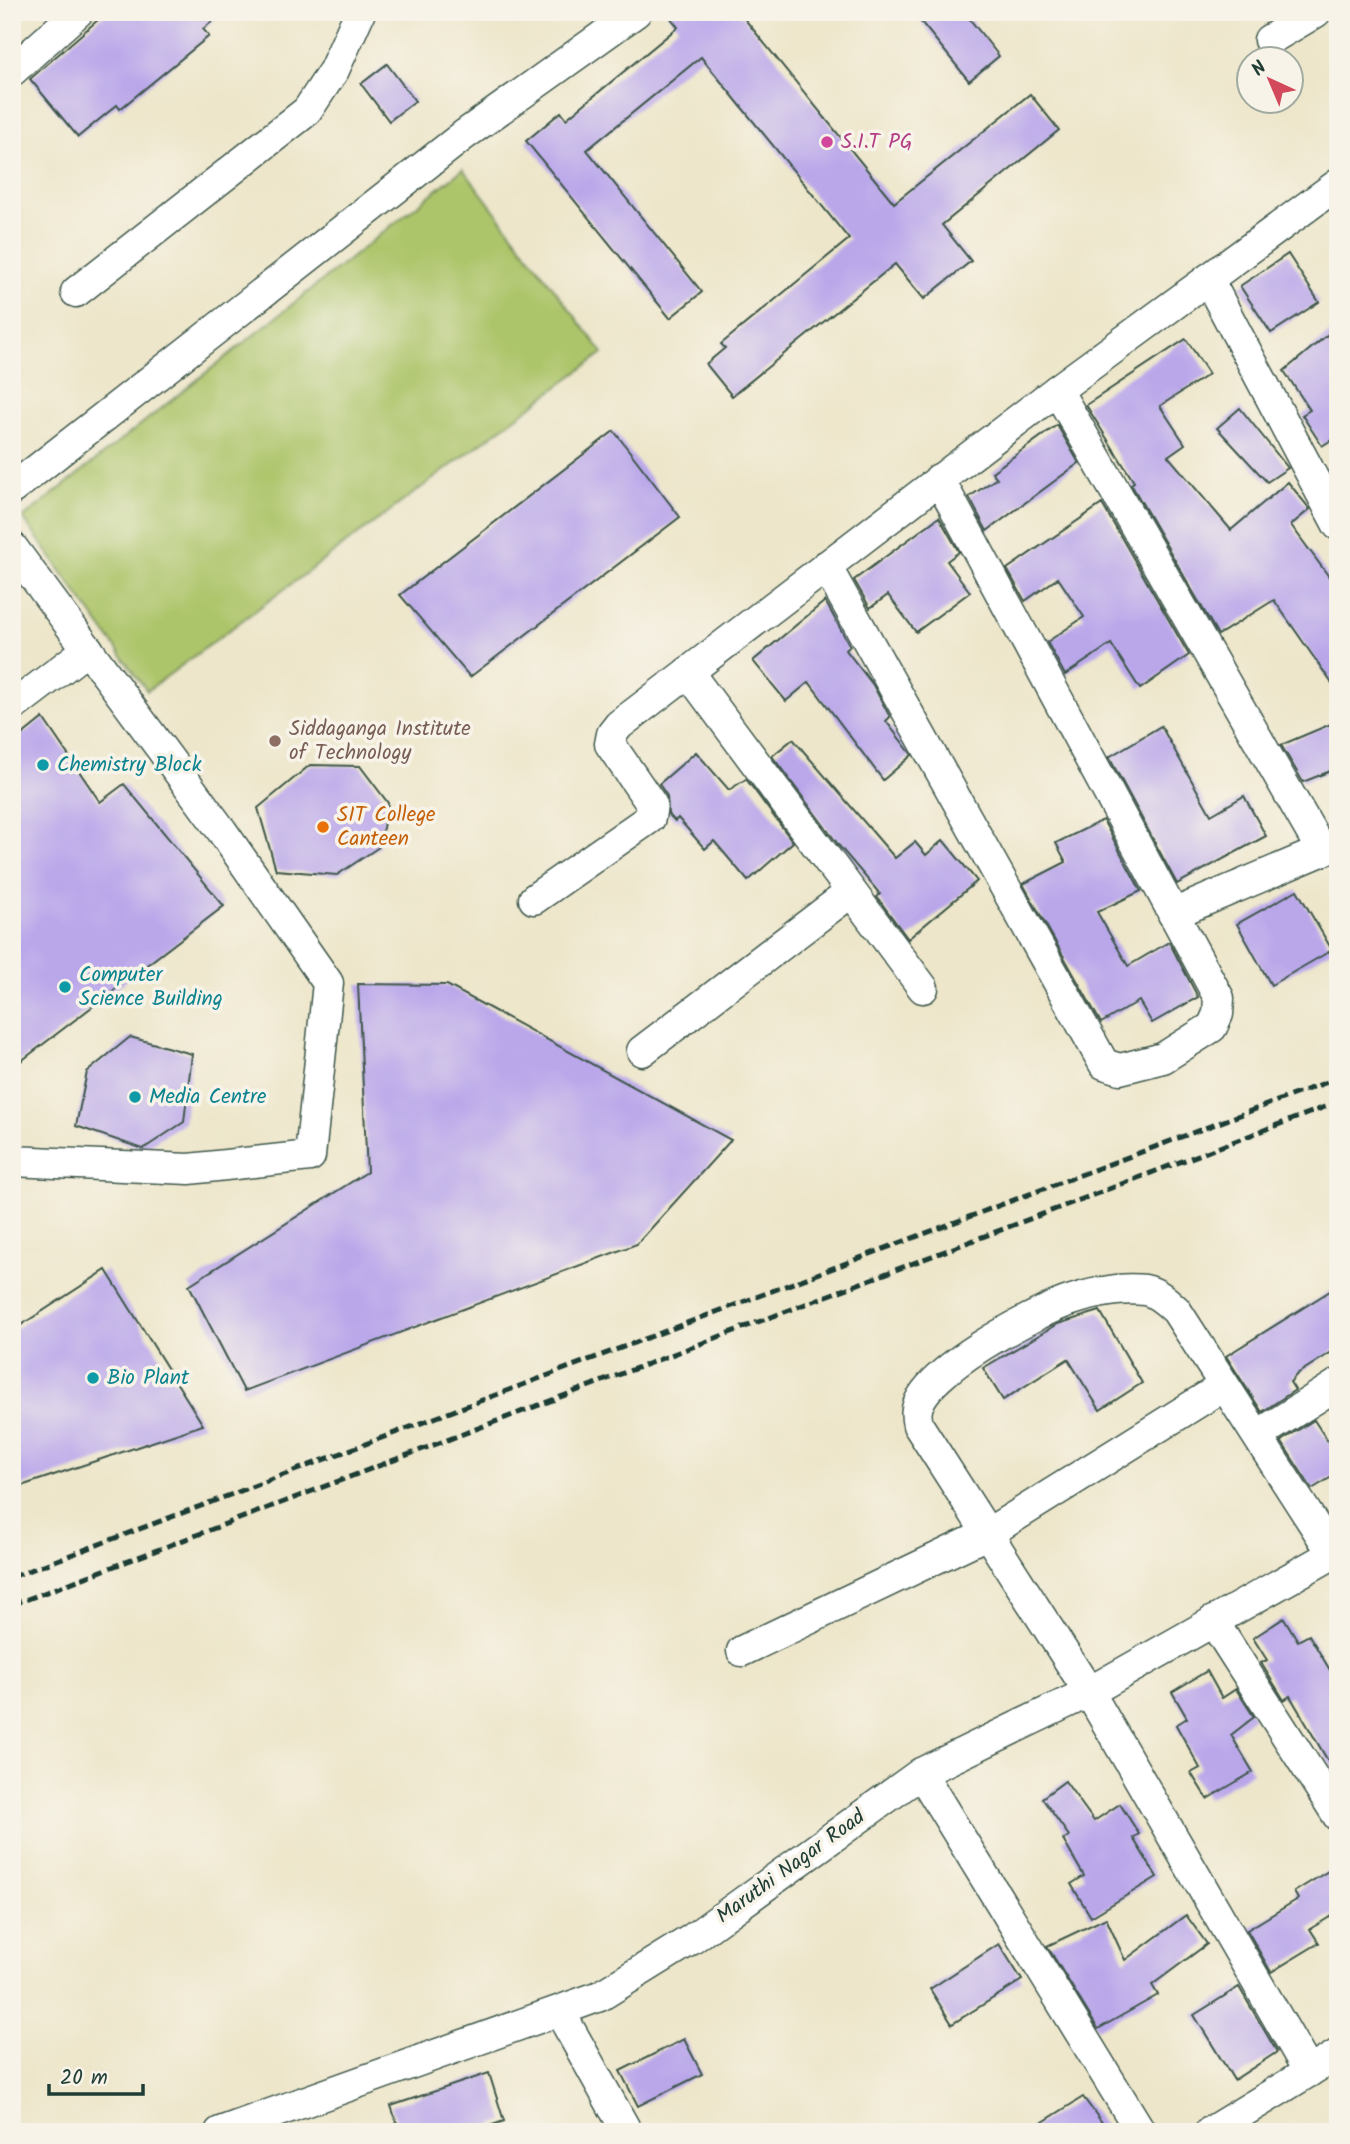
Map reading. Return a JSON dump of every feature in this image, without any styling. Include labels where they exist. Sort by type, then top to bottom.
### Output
[{"type":"street","points":[[12,71],[78,12]]},
{"type":"street","points":[[76,292],[307,111],[334,70],[360,12]]},
{"type":"street","points":[[12,489],[464,135],[636,12]]},
{"type":"street","points":[[1269,40],[1316,12]]},
{"type":"street","points":[[534,899],[650,818],[652,806],[610,744],[612,734],[620,725],[1057,390],[1338,184]]},
{"type":"street","points":[[1208,279],[1338,525]]},
{"type":"street","points":[[1057,390],[1330,847],[1173,914]]},
{"type":"street","points":[[826,566],[1104,1064],[1120,1069],[1163,1058],[1212,1027],[1218,1014],[1219,998],[939,479]]},
{"type":"street","points":[[12,547],[328,983],[310,1156],[189,1169],[12,1161]]},
{"type":"street","points":[[12,707],[88,649]]},
{"type":"street","points":[[688,672],[923,988]]},
{"type":"street","points":[[642,1051],[851,892]]},
{"type":"street","points":[[1309,2072],[1088,1692],[918,1425],[917,1408],[939,1380],[982,1344],[1065,1303],[1105,1292],[1146,1290],[1161,1297],[1175,1310],[1336,1552]]},
{"type":"street","points":[[1258,1435],[1338,1384]]},
{"type":"street","points":[[742,1651],[987,1534],[1224,1386]]},
{"type":"street","name":"Maruthi Nagar Road","points":[[220,2132],[600,1996],[692,1939],[921,1773],[1088,1692],[1336,1552]]},
{"type":"street","points":[[1213,1620],[1336,1808]]},
{"type":"street","points":[[921,1773],[1141,2132]]},
{"type":"street","points":[[559,2012],[626,2132]]},
{"type":"street","points":[[1210,2132],[1338,2054]]},
{"type":"green space","points":[[463,169],[603,353],[147,691],[23,518]]},
{"type":"building","points":[[107,12],[224,12],[203,29],[209,36],[120,109],[117,105],[78,137],[30,79]]},
{"type":"building","points":[[666,12],[739,12],[894,203],[1030,94],[1059,130],[942,225],[971,261],[924,299],[895,264],[732,396],[706,364],[725,348],[721,344],[849,239],[701,57],[587,150],[702,292],[670,318],[526,141],[561,112],[566,119],[678,27]]},
{"type":"building","points":[[913,12],[964,12],[999,56],[969,81]]},
{"type":"building","points":[[387,64],[415,101],[389,121],[361,84]]},
{"type":"building","points":[[1288,254],[1319,302],[1271,333],[1240,286]]},
{"type":"building","points":[[1338,326],[1338,454],[1330,441],[1322,446],[1302,415],[1310,410],[1284,371]]},
{"type":"building","points":[[1186,339],[1209,374],[1160,406],[1185,444],[1168,456],[1231,530],[1288,482],[1310,509],[1291,525],[1338,589],[1338,692],[1274,600],[1218,635],[1131,484],[1134,482],[1086,405]]},
{"type":"building","points":[[1240,408],[1288,468],[1267,482],[1217,428]]},
{"type":"building","points":[[1057,425],[1079,463],[987,531],[969,497],[997,478],[992,472]]},
{"type":"building","points":[[614,431],[680,517],[470,677],[400,595]]},
{"type":"building","points":[[1102,504],[1189,655],[1140,689],[1111,644],[1065,675],[1047,642],[1084,617],[1058,578],[1025,601],[1007,569]]},
{"type":"building","points":[[939,517],[959,552],[947,561],[970,592],[916,632],[888,595],[870,608],[854,580]]},
{"type":"building","points":[[825,601],[850,646],[846,650],[873,685],[890,717],[886,721],[912,755],[883,780],[809,682],[786,701],[753,661]]},
{"type":"building","name":"Computer Science Building","points":[[43,718],[100,802],[124,784],[224,906],[12,1068],[12,743]]},
{"type":"building","points":[[1338,721],[1338,768],[1303,782],[1281,745]]},
{"type":"building","points":[[1161,726],[1211,815],[1244,796],[1266,836],[1177,884],[1109,757]]},
{"type":"building","points":[[793,739],[895,858],[915,842],[926,855],[943,840],[977,881],[908,939],[877,897],[880,894],[840,847],[772,756]]},
{"type":"building","points":[[696,752],[729,790],[746,779],[793,842],[748,881],[714,841],[705,849],[678,818],[675,821],[668,814],[667,796],[659,784]]},
{"type":"building","name":"SIT College Canteen","points":[[310,765],[360,766],[388,803],[379,847],[337,875],[276,870],[258,808]]},
{"type":"building","points":[[1103,820],[1141,891],[1097,912],[1128,966],[1169,942],[1198,997],[1152,1023],[1139,1001],[1101,1023],[1023,884],[1066,862],[1056,843]]},
{"type":"building","points":[[1297,890],[1332,950],[1271,985],[1237,924]]},
{"type":"building","points":[[358,984],[447,985],[731,1140],[637,1244],[244,1391],[189,1285],[367,1172]]},
{"type":"building","name":"Media Centre","points":[[130,1037],[192,1054],[184,1122],[143,1149],[76,1126],[87,1072]]},
{"type":"building","name":"Bio Plant","points":[[106,1270],[203,1425],[12,1489],[12,1331]]},
{"type":"building","points":[[1338,1286],[1338,1348],[1297,1374],[1290,1382],[1295,1390],[1262,1412],[1226,1356]]},
{"type":"building","points":[[1100,1311],[1142,1383],[1100,1410],[1068,1359],[1003,1400],[983,1368],[1058,1324]]},
{"type":"building","points":[[1314,1420],[1338,1457],[1338,1473],[1312,1489],[1281,1441]]},
{"type":"building","points":[[1284,1618],[1298,1641],[1309,1635],[1330,1670],[1338,1665],[1338,1778],[1290,1696],[1284,1700],[1261,1663],[1267,1660],[1253,1638]]},
{"type":"building","points":[[1207,1671],[1222,1698],[1236,1689],[1254,1717],[1231,1735],[1253,1772],[1207,1799],[1191,1773],[1200,1768],[1176,1725],[1187,1718],[1172,1692]]},
{"type":"building","points":[[1065,1781],[1094,1821],[1120,1804],[1139,1834],[1133,1838],[1157,1877],[1091,1917],[1071,1884],[1084,1876],[1063,1840],[1069,1836],[1042,1798]]},
{"type":"building","points":[[1338,1865],[1338,1912],[1310,1929],[1319,1943],[1271,1972],[1247,1930],[1298,1899],[1294,1892]]},
{"type":"building","points":[[1186,1915],[1207,1944],[1152,1985],[1158,1995],[1098,2029],[1047,1946],[1106,1918],[1125,1960]]},
{"type":"building","points":[[999,1944],[1022,1980],[952,2024],[930,1989]]},
{"type":"building","points":[[1239,1987],[1277,2052],[1234,2080],[1194,2015]]},
{"type":"building","points":[[684,2039],[702,2074],[638,2106],[620,2071]]},
{"type":"building","points":[[489,2073],[504,2121],[472,2132],[400,2132],[391,2106]]},
{"type":"building","points":[[1083,2097],[1109,2132],[1027,2132]]},
{"type":"railway","points":[[12,1577],[1338,1078]]},
{"type":"railway","points":[[12,1605],[1338,1102]]},
{"type":"place","name":"S.I.T PG","points":[[827,142]]},
{"type":"place","name":"Siddaganga Institute of Technology","points":[[275,741]]},
{"type":"place","name":"Chemistry Block","points":[[43,765]]},
{"type":"place","name":"SIT College Canteen","points":[[323,827]]},
{"type":"place","name":"Computer Science Building","points":[[65,987]]},
{"type":"place","name":"Media Centre","points":[[135,1097]]},
{"type":"place","name":"Bio Plant","points":[[93,1378]]}]
